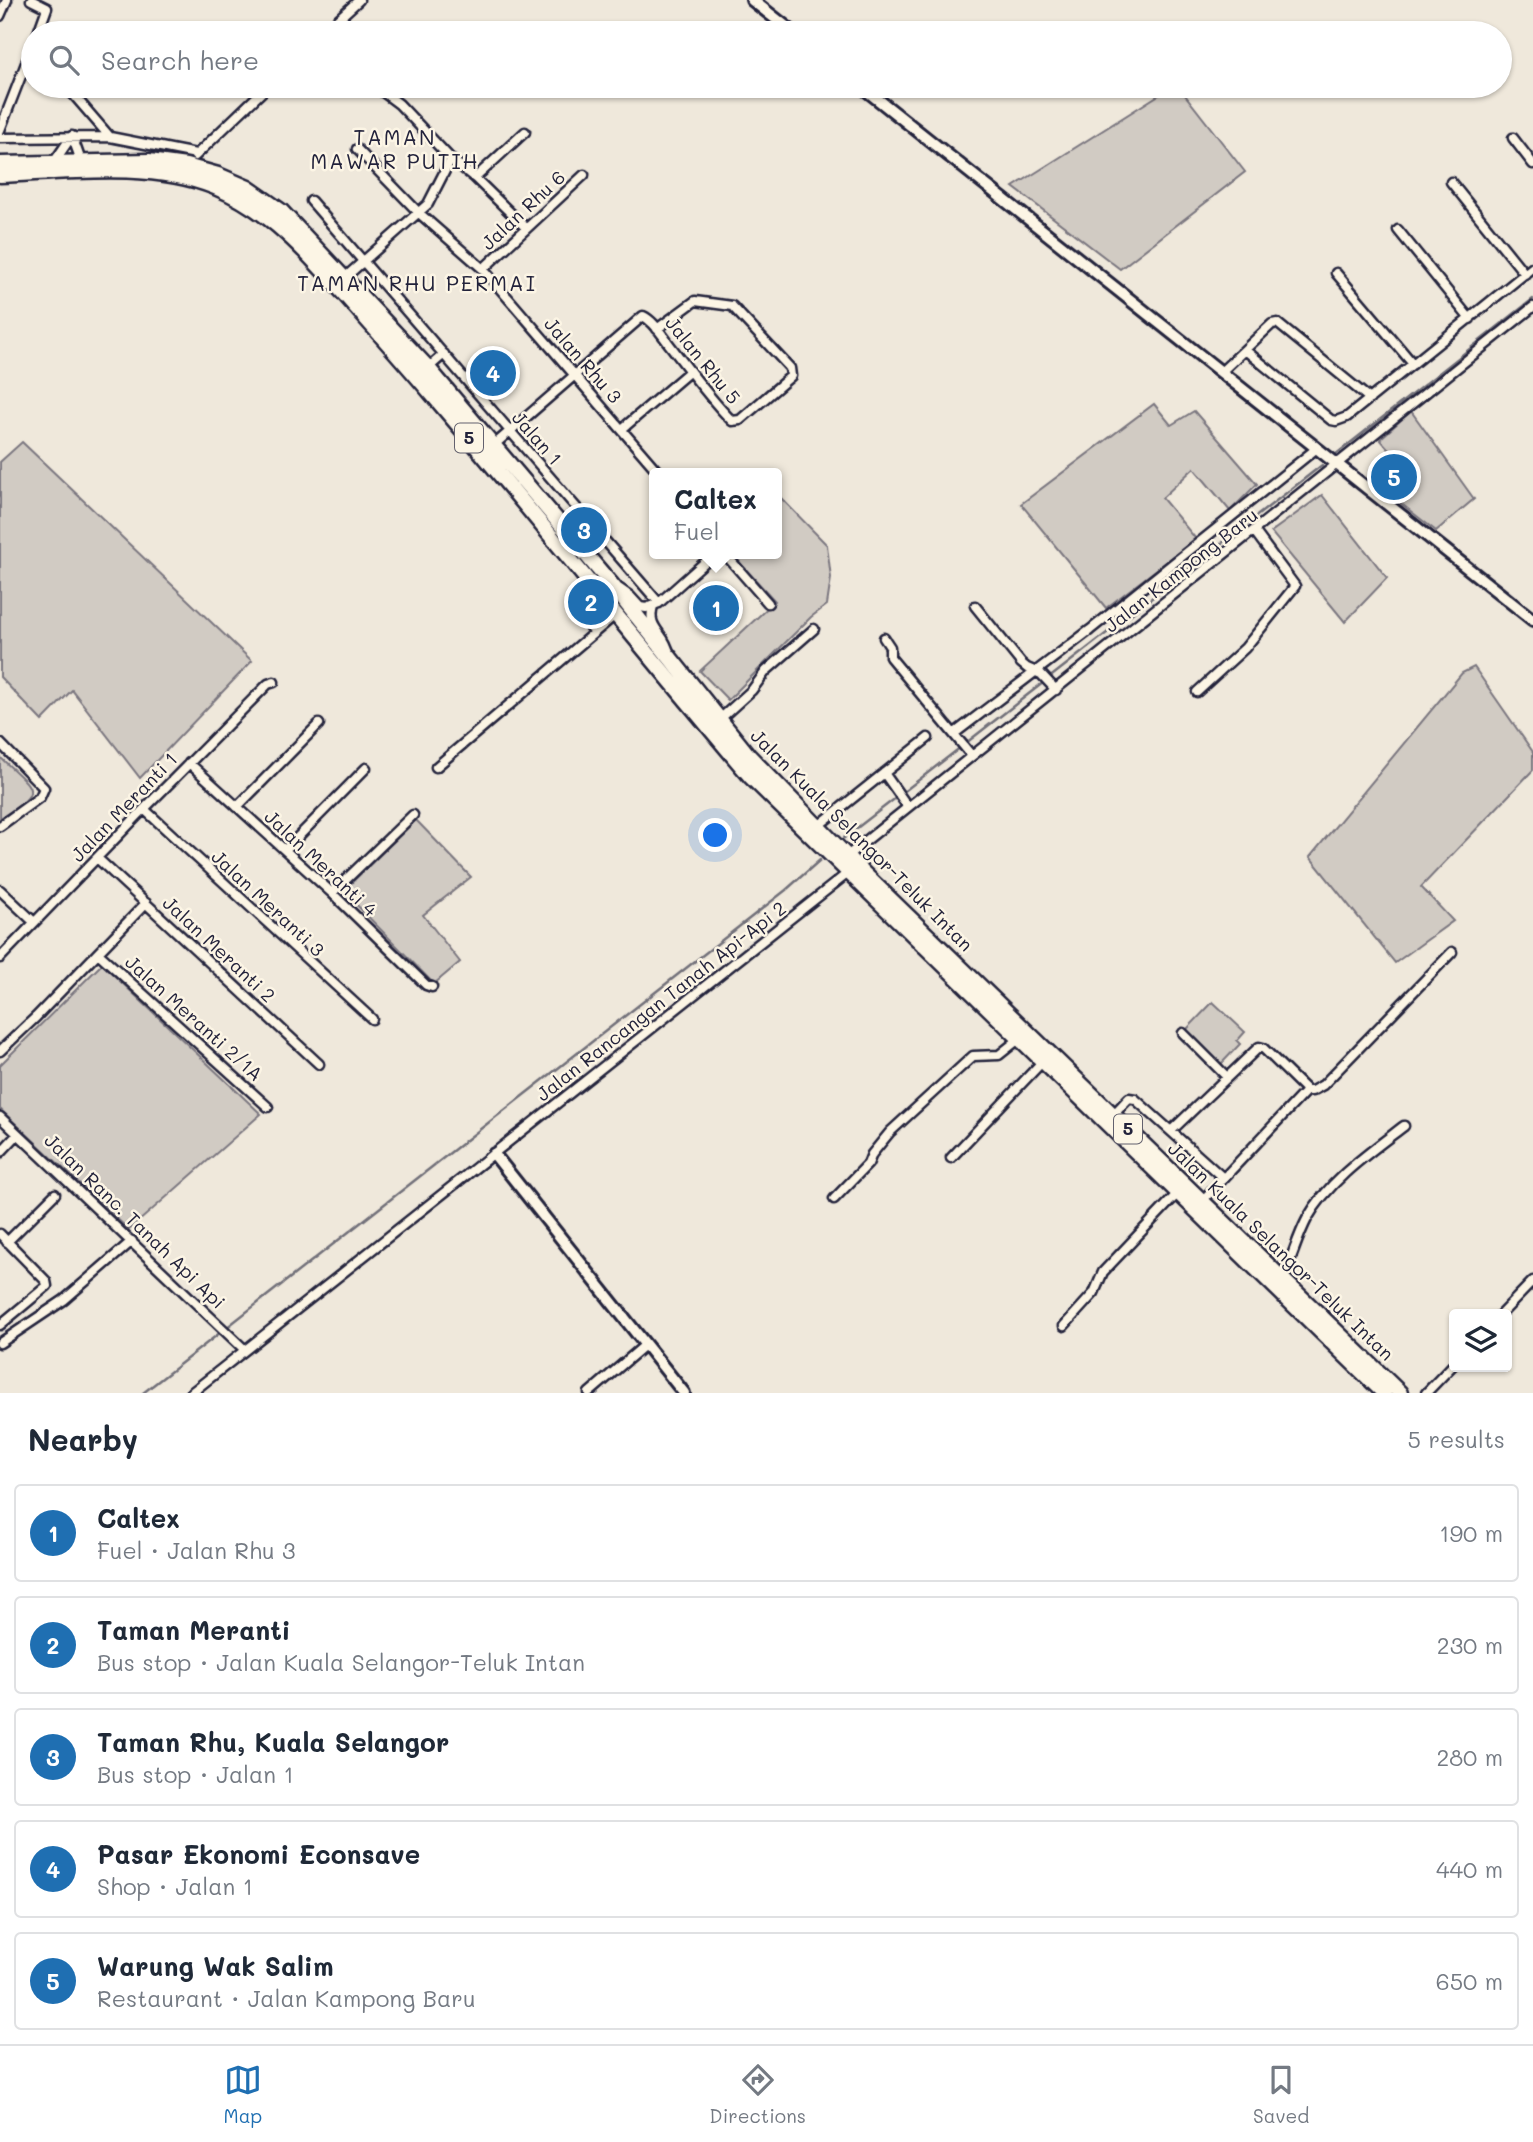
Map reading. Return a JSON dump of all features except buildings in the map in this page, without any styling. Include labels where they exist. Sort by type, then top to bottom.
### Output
[{"type":"highway","name":"Jalan Kuala Selangor-Teluk Intan","points":[[0,164],[149,161],[186,166],[218,175],[248,188],[281,211],[751,777],[1384,1393]]},
{"type":"highway","name":"Jalan Kuala Selangor-Teluk Intan","points":[[0,175],[149,172],[185,177],[243,199],[273,220],[341,281],[428,368],[611,584],[748,755],[847,856],[1400,1393]]},
{"type":"street","points":[[0,16],[7,0]]},
{"type":"street","points":[[31,0],[47,8],[42,21]]},
{"type":"street","points":[[336,21],[359,0]]},
{"type":"street","points":[[752,0],[779,21]]},
{"type":"street","points":[[0,130],[21,77]]},
{"type":"street","points":[[76,98],[110,137]]},
{"type":"street","points":[[186,166],[255,98]]},
{"type":"street","points":[[391,98],[450,159],[475,178],[526,228]]},
{"type":"street","points":[[876,98],[1531,616]]},
{"type":"street","points":[[475,178],[525,132]]},
{"type":"street","points":[[72,136],[81,161]]},
{"type":"street","points":[[54,162],[72,136]]},
{"type":"street","points":[[0,138],[110,137],[196,154]]},
{"type":"street","points":[[1513,138],[1533,164]]},
{"type":"street","name":"Jalan Rhu 3","points":[[357,149],[419,213],[483,269],[655,468]]},
{"type":"street","points":[[341,281],[419,213],[434,195],[450,159]]},
{"type":"street","name":"Jalan Rhu 6","points":[[483,269],[584,175]]},
{"type":"street","points":[[1451,182],[1525,274]]},
{"type":"street","name":"Jalan 1","points":[[311,201],[510,430],[656,605]]},
{"type":"street","points":[[1398,230],[1469,319]]},
{"type":"street","points":[[1245,350],[1331,420],[1336,421],[1347,417],[1533,267]]},
{"type":"street","points":[[1336,273],[1413,364]]},
{"type":"street","name":"Jalan Rhu 5","points":[[574,374],[640,317],[647,317],[730,419],[735,422],[789,378],[791,373],[790,368],[732,306],[695,300],[657,329]]},
{"type":"street","name":"Jalan Kampong Baru","points":[[847,856],[905,804],[972,757],[1053,688],[1255,532],[1533,307]]},
{"type":"street","points":[[1222,371],[1272,324],[1277,323],[1370,399]]},
{"type":"street","points":[[428,368],[444,354]]},
{"type":"street","points":[[622,429],[690,371]]},
{"type":"street","points":[[495,445],[574,374]]},
{"type":"street","points":[[955,733],[1038,673],[1317,448]]},
{"type":"street","points":[[1197,692],[1245,648],[1294,586],[1255,532]]},
{"type":"street","points":[[670,656],[667,642],[650,618],[656,605],[708,559]]},
{"type":"street","points":[[729,559],[768,603]]},
{"type":"street","points":[[611,584],[630,596],[640,607],[656,605]]},
{"type":"street","points":[[975,606],[1021,663],[1038,673],[1053,688]]},
{"type":"street","points":[[573,607],[594,632]]},
{"type":"street","points":[[436,767],[615,615]]},
{"type":"street","points":[[720,719],[752,690],[766,671],[814,629]]},
{"type":"street","points":[[884,638],[890,647],[890,657],[972,757]]},
{"type":"street","name":"Jalan Meranti 1","points":[[0,958],[189,763],[268,684],[274,682]]},
{"type":"street","points":[[237,807],[318,724]]},
{"type":"street","points":[[818,827],[928,738]]},
{"type":"street","points":[[0,743],[44,788],[40,797],[0,826]]},
{"type":"street","name":"Jalan Meranti 4","points":[[189,763],[332,893],[426,985],[432,987]]},
{"type":"street","points":[[285,850],[366,768]]},
{"type":"street","points":[[884,773],[905,804]]},
{"type":"street","name":"Jalan Meranti 3","points":[[144,809],[372,1019]]},
{"type":"street","points":[[332,893],[413,815]]},
{"type":"street","name":"Jalan Meranti 2","points":[[97,858],[319,1064]]},
{"type":"street","name":"Jalan Rancangan Tanah Api-Api 2","points":[[245,1350],[848,873]]},
{"type":"street","points":[[0,890],[34,922]]},
{"type":"street","points":[[0,1051],[146,903]]},
{"type":"street","points":[[1202,1201],[1305,1091],[1318,1089],[1323,1085],[1452,952]]},
{"type":"street","name":"Jalan Meranti 2/1A","points":[[98,953],[268,1107]]},
{"type":"street","points":[[1184,1033],[1227,1077]]},
{"type":"street","points":[[834,1199],[868,1164],[872,1154],[890,1132],[974,1056],[999,1055],[1019,1039]]},
{"type":"street","points":[[1171,1131],[1258,1047],[1263,1048],[1305,1091]]},
{"type":"street","points":[[951,1158],[1043,1061]]},
{"type":"street","points":[[1113,1115],[1127,1100],[1133,1098],[1222,1177]]},
{"type":"street","name":"Jalan Ranc. Tanah Api Api","points":[[0,1116],[245,1350]]},
{"type":"street","points":[[1282,1279],[1304,1226],[1317,1204],[1366,1155],[1404,1126]]},
{"type":"street","points":[[0,1153],[18,1134]]},
{"type":"street","points":[[494,1154],[684,1393]]},
{"type":"street","points":[[1063,1326],[1094,1293],[1102,1272],[1178,1193]]},
{"type":"street","points":[[7,1241],[55,1194]]},
{"type":"street","points":[[0,1234],[46,1281],[47,1286],[0,1325]]},
{"type":"street","points":[[0,1343],[64,1300],[132,1241]]},
{"type":"street","points":[[1506,1309],[1533,1281]]},
{"type":"street","points":[[589,1393],[645,1345]]},
{"type":"street","points":[[191,1393],[245,1350]]},
{"type":"street","points":[[1426,1393],[1449,1369]]},
{"type":"shaded area","points":[[1154,98],[1187,98],[1245,172],[1120,269],[1013,187]]},
{"type":"shaded area","points":[[1154,404],[1171,425],[1194,411],[1257,484],[1230,511],[1194,468],[1162,498],[1196,539],[1106,608],[1021,504]]},
{"type":"shaded area","points":[[1411,411],[1474,499],[1436,531],[1399,502],[1418,483],[1380,439]]},
{"type":"shaded area","points":[[22,442],[252,661],[140,778],[72,690],[42,721],[0,677],[0,462]]},
{"type":"shaded area","points":[[1322,495],[1387,578],[1345,622],[1271,532]]},
{"type":"shaded area","points":[[782,499],[827,545],[831,578],[827,605],[811,617],[728,700],[700,671],[775,601],[737,559],[782,559]]},
{"type":"shaded area","points":[[1474,667],[1533,752],[1533,770],[1421,887],[1453,921],[1395,963],[1310,857],[1462,673]]},
{"type":"shaded area","points":[[0,757],[30,789],[24,801],[0,818]]},
{"type":"shaded area","points":[[416,820],[471,877],[423,915],[460,962],[434,984],[343,891]]},
{"type":"shaded area","points":[[102,964],[261,1114],[129,1230],[0,1109],[0,1065]]},
{"type":"shaded area","points":[[1213,1002],[1245,1032],[1237,1041],[1240,1044],[1221,1064],[1186,1030]]},
{"type":"waterway","points":[[1335,455],[1533,299]]},
{"type":"waterway","points":[[966,743],[1322,465]]},
{"type":"waterway","points":[[902,793],[961,747]]},
{"type":"waterway","points":[[844,838],[897,797]]},
{"type":"waterway","points":[[226,1328],[786,890],[820,860]]},
{"type":"waterway","points":[[143,1393],[221,1332]]},
{"type":"place","name":"Pasar Ekonomi Econsave","points":[[493,373]]},
{"type":"place","name":"Warung Wak Salim","points":[[1394,477]]},
{"type":"place","name":"Taman Rhu, Kuala Selangor","points":[[584,530]]},
{"type":"place","name":"Taman Meranti","points":[[591,602]]},
{"type":"place","name":"Caltex","points":[[716,608]]},
{"type":"district","name":"TAMAN MAWAR PUTIH","points":[[395,150]]},
{"type":"district","name":"TAMAN RHU PERMAI","points":[[417,284]]}]
